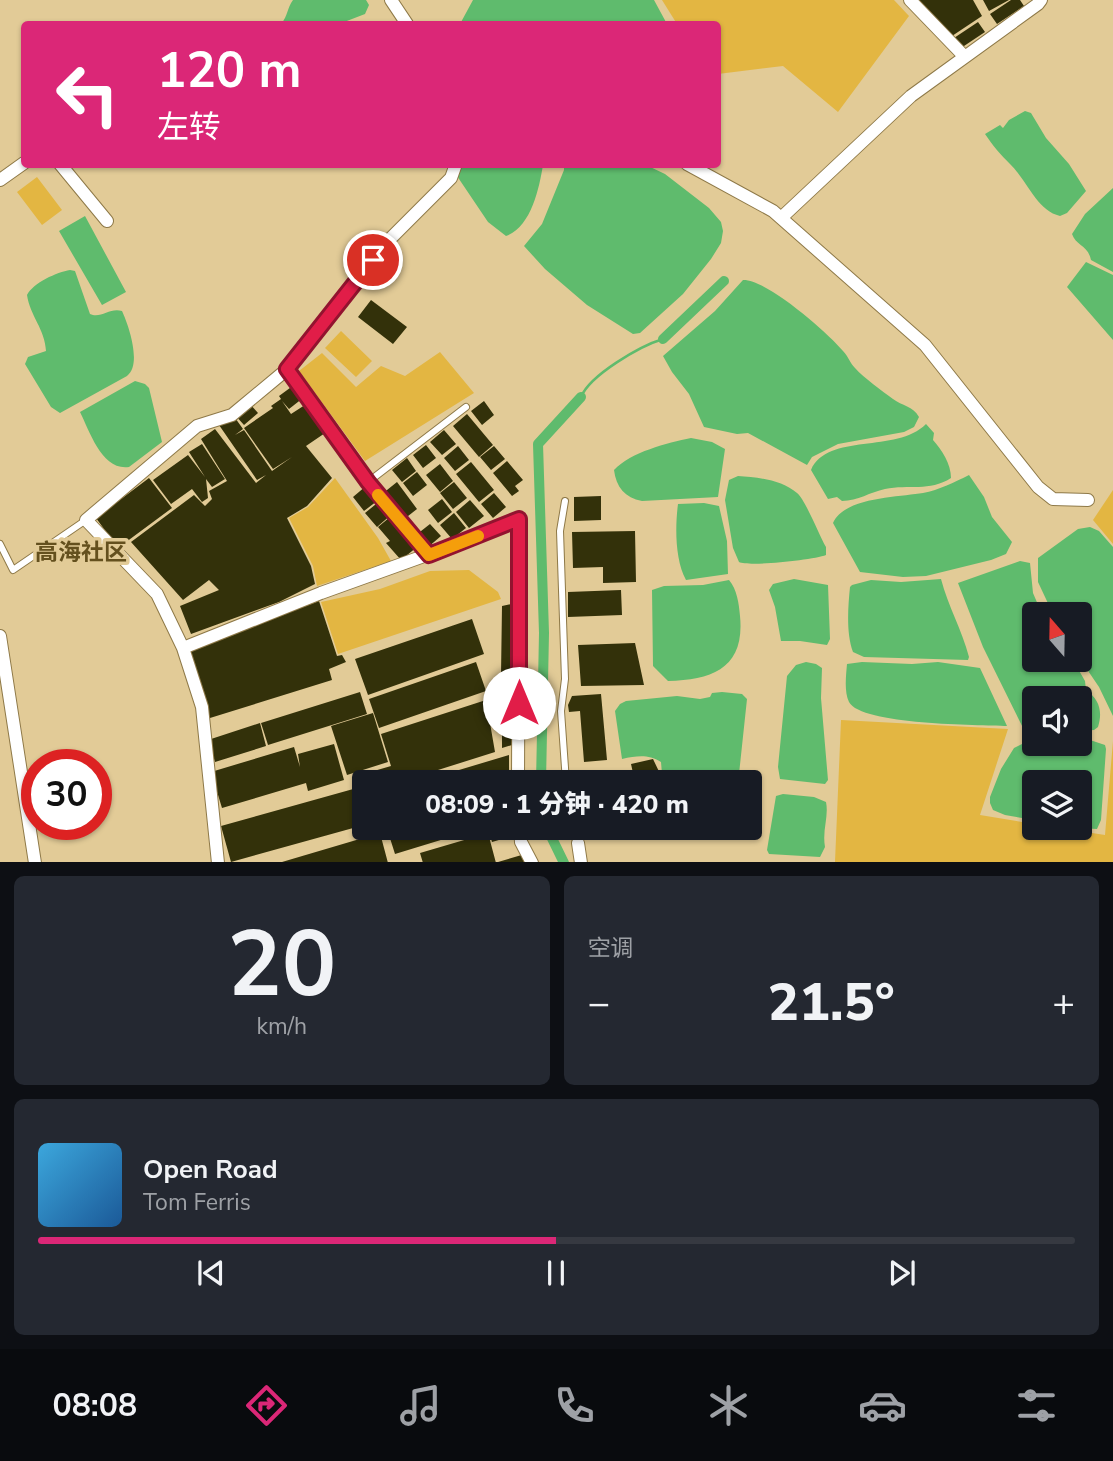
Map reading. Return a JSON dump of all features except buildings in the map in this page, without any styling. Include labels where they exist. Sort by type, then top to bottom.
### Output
[{"type":"street","points":[[391,0],[405,21]]},
{"type":"street","points":[[910,0],[964,57]]},
{"type":"street","points":[[781,218],[911,96],[1041,0]]},
{"type":"street","points":[[0,180],[21,165]]},
{"type":"street","points":[[63,168],[107,220]]},
{"type":"street","points":[[218,862],[202,708],[183,648],[157,594],[86,520],[197,426],[232,415],[287,369],[390,239],[451,178],[455,168]]},
{"type":"street","points":[[694,168],[773,211],[925,345],[1038,487],[1053,499],[1088,500]]},
{"type":"street","points":[[183,648],[519,519],[518,770]]},
{"type":"street","points":[[0,636],[35,862]]},
{"type":"street","points":[[521,840],[531,862]]},
{"type":"street","points":[[578,843],[581,862]]},
{"type":"lane","points":[[287,369],[368,482],[429,555]]},
{"type":"lane","points":[[368,482],[466,407]]},
{"type":"lane","points":[[565,501],[560,531],[565,679],[561,711],[565,770]]},
{"type":"lane","points":[[0,544],[13,570],[86,520]]},
{"type":"shaded area","points":[[293,0],[366,0],[369,5],[365,14],[347,21],[283,21]]},
{"type":"shaded area","points":[[473,0],[654,0],[665,21],[462,21]]},
{"type":"shaded area","points":[[662,0],[894,0],[909,16],[838,112],[783,66],[721,74],[721,21],[675,21]]},
{"type":"shaded area","points":[[1025,111],[1031,113],[1046,138],[1069,164],[1086,191],[1067,213],[1060,216],[1038,201],[985,134],[1000,125],[1003,128],[1009,120]]},
{"type":"shaded area","points":[[459,168],[542,168],[528,216],[515,231],[506,236],[488,222],[457,176]]},
{"type":"shaded area","points":[[652,168],[665,174],[709,208],[721,222],[721,243],[711,259],[683,294],[640,333],[633,334],[587,305],[545,269],[524,246],[542,224],[564,170]]},
{"type":"shaded area","points":[[37,177],[62,210],[42,225],[17,192]]},
{"type":"shaded area","points":[[1113,188],[1113,272],[1091,260],[1072,234],[1085,214]]},
{"type":"shaded area","points":[[85,216],[126,292],[102,305],[59,231]]},
{"type":"shaded area","points":[[1086,262],[1113,275],[1113,340],[1067,287]]},
{"type":"shaded area","points":[[70,270],[75,271],[90,314],[122,311],[131,335],[134,363],[127,376],[60,413],[51,407],[25,364],[28,357],[46,351],[27,295],[34,286],[46,279]]},
{"type":"shaded area","points":[[743,280],[766,288],[810,320],[835,342],[863,376],[917,413],[919,417],[914,427],[904,432],[838,444],[812,457],[807,465],[748,433],[737,434],[704,427],[689,394],[663,356],[715,311]]},
{"type":"shaded area","points":[[341,331],[372,361],[356,377],[325,348]]},
{"type":"shaded area","points":[[440,352],[474,393],[365,461],[299,371],[322,353],[356,387],[381,366],[405,376]]},
{"type":"shaded area","points":[[135,381],[149,388],[162,442],[129,467],[120,467],[111,463],[98,449],[80,412]]},
{"type":"shaded area","points":[[926,424],[934,433],[933,440],[943,453],[949,468],[951,478],[943,482],[885,489],[842,501],[837,497],[828,499],[811,470],[820,458],[832,451],[898,438],[913,433]]},
{"type":"shaded area","points":[[691,438],[712,442],[725,449],[718,497],[642,501],[626,494],[619,486],[614,470],[630,458],[650,449]]},
{"type":"shaded area","points":[[969,475],[984,497],[992,517],[1012,542],[1006,554],[926,576],[903,577],[860,572],[833,523],[839,514],[860,503],[929,492]]},
{"type":"shaded area","points":[[738,476],[777,482],[797,493],[826,547],[826,555],[781,562],[739,562],[733,548],[725,500],[729,480]]},
{"type":"shaded area","points":[[335,478],[391,561],[317,586],[313,566],[289,518],[308,507]]},
{"type":"shaded area","points":[[1113,490],[1113,544],[1093,520]]},
{"type":"shaded area","points":[[704,503],[719,506],[727,541],[728,574],[686,580],[677,543],[678,504]]},
{"type":"shaded area","points":[[1090,527],[1099,531],[1113,547],[1113,716],[1089,672],[1092,672],[1092,602],[1047,602],[1038,582],[1038,558],[1078,529]]},
{"type":"shaded area","points":[[1020,561],[1030,563],[1033,593],[1037,602],[1022,602],[1022,672],[1080,672],[1086,686],[1022,686],[1022,726],[983,647],[958,583]]},
{"type":"shaded area","points":[[469,570],[498,592],[501,599],[338,654],[321,602],[380,589],[430,571]]},
{"type":"shaded area","points":[[794,579],[828,585],[830,639],[827,645],[781,641],[769,590],[773,584]]},
{"type":"shaded area","points":[[941,579],[966,647],[968,660],[864,657],[853,652],[848,620],[852,585],[871,580],[901,582]]},
{"type":"shaded area","points":[[729,580],[736,592],[740,616],[740,633],[732,659],[723,667],[699,678],[668,681],[653,666],[652,590],[664,586],[703,585]]},
{"type":"shaded area","points":[[806,662],[822,668],[821,698],[828,780],[825,784],[780,779],[778,767],[787,676],[796,665]]},
{"type":"shaded area","points":[[938,662],[980,668],[1007,726],[922,722],[858,710],[847,698],[846,673],[847,664]]},
{"type":"shaded area","points":[[712,693],[742,694],[747,699],[739,770],[662,770],[661,762],[656,759],[642,756],[622,759],[615,711],[620,704],[626,701],[677,696],[700,699],[710,697]]},
{"type":"shaded area","points":[[1092,695],[1099,706],[1100,716],[1098,727],[1094,730]]},
{"type":"shaded area","points":[[841,720],[1008,729],[980,815],[1022,822],[1022,840],[1092,840],[1092,833],[1105,835],[1113,741],[1113,862],[835,862]]},
{"type":"shaded area","points":[[1092,741],[1105,745],[1101,820],[1097,829],[1092,829],[1092,770],[1022,770],[1022,818],[993,810],[990,797],[1001,769],[1014,748],[1022,744],[1022,756],[1092,756]]},
{"type":"shaded area","points":[[783,794],[814,797],[826,802],[825,847],[820,857],[769,854],[767,850],[776,796]]},
{"type":"waterway","points":[[663,339],[724,281]]},
{"type":"waterway","points":[[581,397],[594,380],[617,362],[663,339]]},
{"type":"waterway","points":[[541,770],[544,633],[538,444],[581,397]]},
{"type":"waterway","points":[[553,840],[564,862]]},
{"type":"slow traffic","points":[[378,495],[429,555],[478,536]]},
{"type":"district","name":"高海社区","points":[[81,552]]},
{"type":"route","points":[[373,260],[287,369],[368,482],[429,555],[519,519],[519,703]]}]
